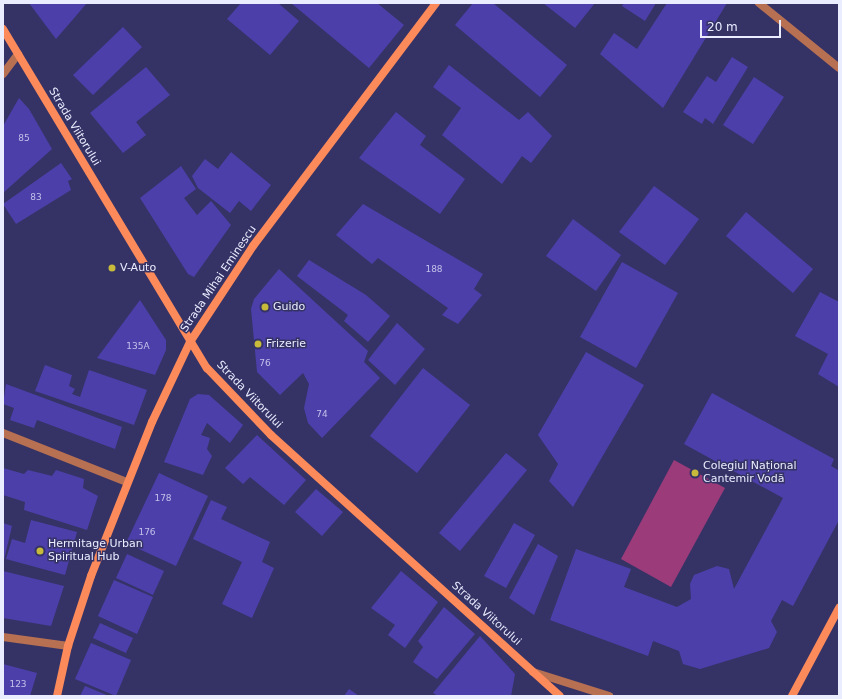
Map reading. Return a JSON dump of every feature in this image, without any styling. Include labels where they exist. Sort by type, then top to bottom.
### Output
[{"type":"main road","name":"Strada Mihai Eminescu","points":[[57,696],[68,646],[91,576],[152,422],[190,342],[253,246],[436,3]]},
{"type":"main road","name":"Strada Viitorului","points":[[3,29],[207,368],[271,435],[560,696]]},
{"type":"main road","points":[[792,696],[839,608]]},
{"type":"street","points":[[759,3],[839,68]]},
{"type":"street","points":[[3,74],[18,54]]},
{"type":"street","points":[[3,434],[127,482]]},
{"type":"street","points":[[3,637],[68,646]]},
{"type":"street","name":"Strada Viitorului","points":[[533,672],[609,696]]},
{"type":"shaded area","points":[[674,460],[725,488],[671,587],[621,559]]},
{"type":"building","points":[[29,3],[87,3],[56,39]]},
{"type":"building","points":[[241,3],[278,3],[299,21],[270,55],[227,19]]},
{"type":"building","points":[[291,3],[377,3],[404,25],[369,68]]},
{"type":"building","points":[[473,3],[493,3],[567,65],[540,97],[455,25]]},
{"type":"building","points":[[543,3],[595,3],[575,28]]},
{"type":"building","points":[[624,3],[656,3],[645,21],[622,6]]},
{"type":"building","points":[[667,3],[727,3],[663,108],[600,54],[614,33],[637,49]]},
{"type":"building","points":[[123,27],[142,47],[93,95],[73,75]]},
{"type":"building","points":[[732,57],[748,67],[713,124],[705,118],[702,124],[683,112],[707,76],[716,82]]},
{"type":"building","points":[[449,65],[519,120],[528,112],[552,136],[531,163],[522,156],[502,184],[442,135],[461,108],[433,87]]},
{"type":"building","points":[[146,67],[170,95],[136,122],[146,135],[123,153],[90,113]]},
{"type":"building","points":[[754,77],[784,97],[753,144],[723,125]]},
{"type":"building","points":[[19,98],[29,109],[52,149],[3,193],[3,126]]},
{"type":"building","points":[[396,112],[426,136],[420,145],[465,179],[440,214],[359,158]]},
{"type":"building","points":[[231,152],[271,185],[251,211],[239,201],[230,213],[198,188],[192,176],[205,159],[218,169]]},
{"type":"building","points":[[61,163],[72,179],[68,181],[71,190],[16,224],[3,204]]},
{"type":"building","points":[[181,166],[196,189],[184,198],[197,215],[211,201],[231,225],[194,277],[188,274],[140,198]]},
{"type":"building","points":[[654,186],[699,219],[665,265],[619,232]]},
{"type":"building","points":[[363,204],[483,274],[474,289],[482,295],[458,324],[442,315],[448,308],[378,258],[372,264],[336,235]]},
{"type":"building","points":[[746,212],[813,269],[793,293],[726,236]]},
{"type":"building","points":[[573,219],[621,255],[596,291],[546,256]]},
{"type":"building","points":[[309,260],[366,295],[390,316],[368,342],[344,321],[348,315],[297,276]]},
{"type":"building","points":[[622,262],[678,293],[636,368],[580,337]]},
{"type":"building","points":[[279,269],[368,351],[364,362],[380,378],[322,438],[308,423],[304,408],[309,384],[303,373],[280,395],[257,372],[251,309],[254,299]]},
{"type":"building","points":[[820,292],[839,302],[839,387],[818,374],[828,354],[795,336]]},
{"type":"building","points":[[140,300],[166,340],[166,350],[155,375],[97,358]]},
{"type":"building","points":[[397,323],[425,349],[395,385],[368,360]]},
{"type":"building","points":[[586,352],[644,385],[573,507],[549,481],[558,464],[538,435]]},
{"type":"building","points":[[45,365],[72,375],[69,386],[75,389],[72,394],[80,397],[89,370],[147,390],[134,425],[35,391]]},
{"type":"building","points":[[423,368],[470,405],[417,473],[370,436]]},
{"type":"building","points":[[6,384],[122,427],[115,449],[37,420],[34,428],[10,420],[14,408],[3,404]]},
{"type":"building","points":[[712,393],[834,459],[831,466],[838,470],[839,520],[793,606],[782,600],[771,621],[777,632],[769,648],[700,669],[683,664],[679,651],[653,641],[648,656],[550,620],[576,549],[631,569],[624,587],[677,607],[691,599],[690,584],[694,575],[717,566],[729,569],[734,589],[783,498],[684,444]]},
{"type":"building","points":[[198,394],[209,395],[243,425],[230,443],[207,423],[201,435],[210,438],[207,449],[212,456],[203,475],[164,462],[190,399]]},
{"type":"building","points":[[257,435],[306,480],[284,505],[250,477],[243,484],[225,468]]},
{"type":"building","points":[[506,453],[527,470],[460,551],[439,533]]},
{"type":"building","points":[[3,468],[24,474],[28,470],[52,476],[56,470],[84,479],[83,488],[98,496],[87,530],[24,510],[25,502],[3,495]]},
{"type":"building","points":[[159,473],[208,496],[176,566],[126,543]]},
{"type":"building","points":[[316,489],[343,512],[322,536],[295,512]]},
{"type":"building","points":[[211,500],[227,507],[221,519],[270,542],[262,562],[274,568],[252,618],[222,604],[242,562],[193,539]]},
{"type":"building","name":"Hermitage Urban Spiritual Hub","points":[[31,520],[77,532],[65,575],[6,559],[12,539],[25,543]]},
{"type":"building","points":[[3,523],[12,526],[4,560],[3,560]]},
{"type":"building","points":[[514,523],[535,535],[506,588],[484,576]]},
{"type":"building","points":[[538,544],[558,556],[534,615],[509,598]]},
{"type":"building","points":[[127,554],[164,571],[153,595],[116,578]]},
{"type":"building","points":[[3,571],[64,586],[51,626],[3,618]]},
{"type":"building","points":[[401,571],[438,602],[405,648],[388,635],[395,625],[371,608]]},
{"type":"building","points":[[114,580],[153,597],[137,634],[98,616]]},
{"type":"building","points":[[444,607],[475,634],[437,679],[413,662],[423,647],[418,641]]},
{"type":"building","points":[[100,623],[133,638],[126,653],[93,638]]},
{"type":"building","points":[[480,636],[515,674],[511,696],[438,696],[433,693]]},
{"type":"building","points":[[91,643],[131,660],[116,696],[75,679]]},
{"type":"building","points":[[3,664],[37,673],[30,696],[3,696]]},
{"type":"building","points":[[85,686],[109,696],[80,696]]},
{"type":"building","points":[[349,689],[359,696],[344,696]]},
{"type":"place","name":"V-Auto","points":[[112,268]]},
{"type":"place","name":"Guido","points":[[265,307]]},
{"type":"place","name":"Frizerie","points":[[258,344]]},
{"type":"place","name":"Colegiul Național Cantemir Vodă","points":[[695,473]]},
{"type":"place","name":"Hermitage Urban Spiritual Hub","points":[[40,551]]}]
